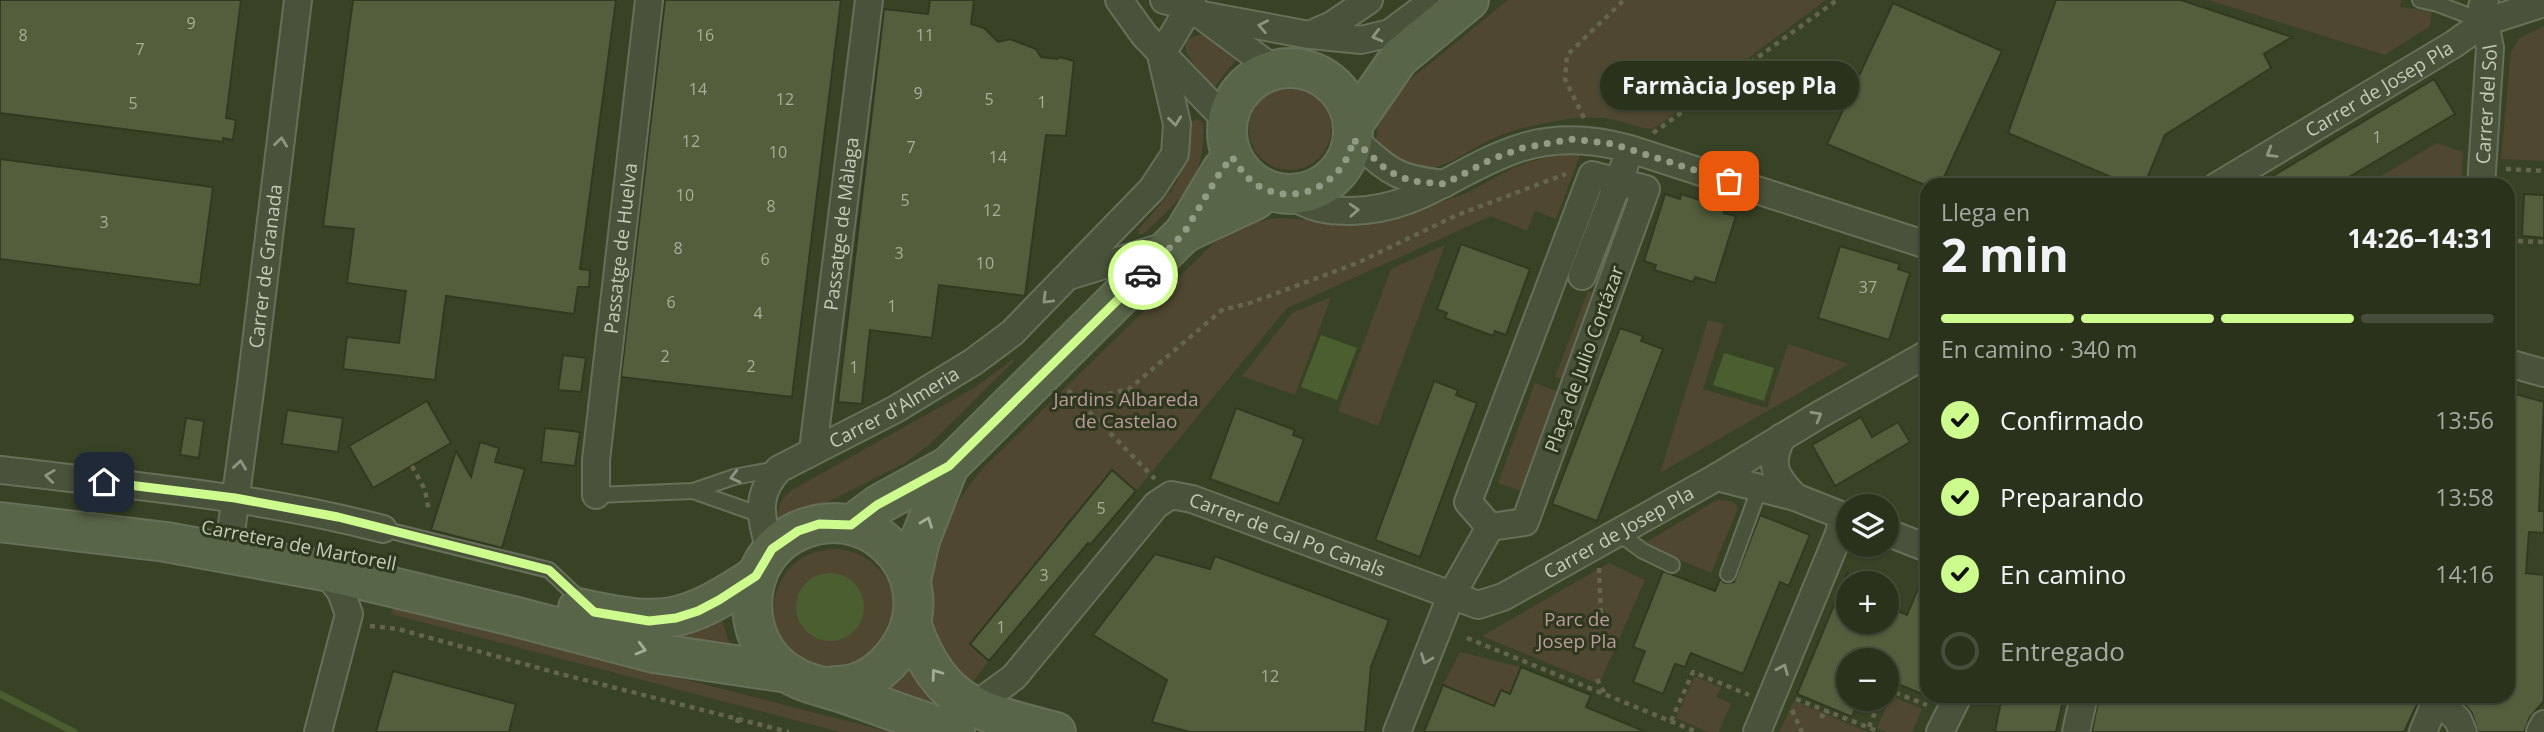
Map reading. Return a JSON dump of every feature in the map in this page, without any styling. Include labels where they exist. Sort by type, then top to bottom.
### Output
[{"type":"main road","points":[[1353,131],[1399,58],[1469,0]]},
{"type":"main road","points":[[1324,78],[1366,69],[1399,58]]},
{"type":"main road","points":[[851,525],[877,505],[949,466],[1179,238],[1221,171],[1230,139],[1236,98],[1246,86],[1263,74],[1291,67],[1315,72],[1342,94],[1353,131],[1351,151],[1335,176],[1312,191],[1278,192],[1255,200],[1179,238]]},
{"type":"main road","points":[[1230,139],[1247,178],[1278,192]]},
{"type":"main road","points":[[911,580],[920,540],[949,466]]},
{"type":"main road","name":"Carretera de Martorell","points":[[0,499],[162,519],[233,515],[384,560],[526,597],[649,621],[676,618],[719,600],[763,564],[782,541],[798,531],[819,524],[851,525],[873,533],[897,554],[911,580],[914,597],[912,626],[920,649],[935,675],[952,693],[964,720]]},
{"type":"main road","name":"Carretera de Martorell","points":[[0,522],[166,542],[325,571],[654,653],[788,673]]},
{"type":"main road","name":"Carretera de Martorell","points":[[763,564],[751,606],[753,624],[767,654],[801,681],[964,720],[1013,721],[1056,732]]},
{"type":"main road","name":"Carretera de Martorell","points":[[827,687],[865,680],[882,669],[899,650],[912,626]]},
{"type":"street","name":"Carrer de Granada","points":[[233,515],[298,0]]},
{"type":"street","name":"Passatge de Huelva","points":[[596,495],[596,460],[649,0]]},
{"type":"street","name":"Passatge de Màlaga","points":[[813,450],[869,0]]},
{"type":"street","points":[[1119,0],[1144,35],[1230,139]]},
{"type":"street","points":[[1164,0],[1309,35],[1361,40],[1390,33],[1434,0]]},
{"type":"street","points":[[1309,35],[1332,25],[1369,0]]},
{"type":"street","name":"Carrer del Sol","points":[[2488,177],[2490,48],[2485,11],[2506,0]]},
{"type":"street","name":"Carrer de Josep Pla","points":[[2230,178],[2454,44],[2485,11],[2544,3]]},
{"type":"street","points":[[1161,55],[1195,7]]},
{"type":"street","points":[[1195,7],[1276,71]]},
{"type":"street","name":"Carrer d'Almeria","points":[[779,469],[897,409],[973,362],[1012,333],[1152,189],[1175,154],[1177,124],[1161,55]]},
{"type":"street","points":[[1353,131],[1388,171],[1411,181],[1444,184]]},
{"type":"street","points":[[1278,192],[1310,207],[1331,211],[1358,211],[1397,205],[1492,159],[1522,148],[1573,139],[1598,141],[1643,153],[1920,243]]},
{"type":"street","points":[[1398,732],[1441,593],[1490,527],[1468,502],[1591,175],[1622,172],[1582,276]]},
{"type":"street","name":"Plaça de Julio Cortázar","points":[[1490,527],[1525,522],[1646,189],[1622,172]]},
{"type":"street","name":"Carrer d'Almeria","points":[[1070,276],[1179,238]]},
{"type":"street","name":"Carrer de Josep Pla","points":[[1441,593],[1478,605],[1503,597],[1717,477],[1920,358]]},
{"type":"street","points":[[2515,365],[2544,373]]},
{"type":"street","points":[[1782,437],[1774,453],[1774,469],[1795,497]]},
{"type":"street","points":[[763,564],[761,514],[766,483],[779,469]]},
{"type":"street","name":"Carretera de Martorell","points":[[0,470],[233,515],[338,517],[383,529]]},
{"type":"street","points":[[1717,477],[1795,497],[1836,513]]},
{"type":"street","name":"Carrer de Cal Po Canals","points":[[964,720],[1014,677],[1156,505],[1171,495],[1192,499],[1441,593]]},
{"type":"street","points":[[1899,538],[1920,545]]},
{"type":"street","points":[[1757,732],[1836,543]]},
{"type":"street","name":"Carretera de Martorell","points":[[325,571],[341,592],[349,614],[385,584]]},
{"type":"street","points":[[318,732],[349,614]]},
{"type":"street","points":[[1013,721],[1011,700],[1014,677]]},
{"type":"street","points":[[1940,732],[1954,703]]},
{"type":"street","points":[[2076,732],[2082,703]]},
{"type":"street","points":[[2423,732],[2435,703]]},
{"type":"street","points":[[2442,703],[2458,720],[2463,732]]},
{"type":"street","points":[[2540,732],[2544,724]]},
{"type":"lane","points":[[2420,0],[2485,11]]},
{"type":"lane","points":[[596,495],[693,491],[734,477],[779,469]]},
{"type":"lane","points":[[1728,574],[1760,487]]},
{"type":"lane","points":[[693,491],[761,514]]},
{"type":"lane","name":"Carretera de Martorell","points":[[383,529],[549,570],[594,612]]},
{"type":"lane","points":[[1618,533],[1643,551],[1672,565]]},
{"type":"path","points":[[1586,124],[1565,79],[1567,55],[1623,0]]},
{"type":"path","points":[[1649,135],[1837,0]]},
{"type":"path","points":[[1079,401],[1129,389],[1143,380],[1222,310],[1250,303],[1357,262],[1457,215],[1575,171],[1583,175],[1580,188],[1585,192]]},
{"type":"path","points":[[2488,177],[2544,171]]},
{"type":"path","points":[[2518,241],[2544,242]]},
{"type":"path","points":[[1065,387],[1171,495]]},
{"type":"path","points":[[412,466],[425,490],[429,512]]},
{"type":"path","points":[[1599,564],[1601,616]]},
{"type":"path","points":[[349,614],[358,622],[372,626],[398,629],[789,732]]},
{"type":"path","points":[[1467,638],[1697,732]]},
{"type":"path","points":[[1671,721],[1693,672],[1756,698]]},
{"type":"path","points":[[1597,679],[1606,695]]},
{"type":"path","points":[[1899,694],[1920,703]]},
{"type":"path","points":[[1801,701],[1826,716],[1880,732]]},
{"type":"path","points":[[1788,702],[1802,732]]},
{"type":"path","points":[[1921,703],[1931,707]]},
{"type":"path","points":[[1869,727],[1876,711]]},
{"type":"green space","points":[[1508,0],[1826,0],[1653,129],[1611,119],[1573,118],[1509,132],[1457,158],[1426,169],[1411,167],[1394,158],[1376,140],[1379,112],[1400,88]]},
{"type":"green space","points":[[2208,0],[2402,0],[2400,7],[2432,11],[2430,26],[2385,55]]},
{"type":"green space","points":[[2544,26],[2544,161],[2501,159],[2511,52],[2519,38]]},
{"type":"green space","points":[[1204,34],[1239,58],[1215,87],[1195,66],[1186,50],[1186,43],[1192,37]]},
{"type":"green space","points":[[1282,88],[1298,88],[1313,95],[1324,106],[1331,121],[1328,145],[1319,158],[1298,170],[1282,170],[1267,163],[1256,152],[1249,137],[1249,121],[1256,106],[1267,95]]},
{"type":"green space","points":[[1197,119],[1203,123],[1203,142],[1196,174],[1169,210],[1143,234],[1139,234],[1139,229],[1176,182],[1186,157],[1190,123]]},
{"type":"green space","points":[[2437,143],[2463,152],[2461,178],[2378,178]]},
{"type":"green space","name":"Jardins Albareda de Castelao","points":[[1565,151],[1581,153],[1556,219],[1535,211],[1527,231],[1491,216],[1287,308],[1136,491],[1112,471],[1066,524],[970,644],[989,661],[965,692],[936,637],[930,607],[933,563],[947,522],[970,484],[984,467],[1214,243],[1233,229],[1264,220],[1278,218],[1324,221],[1407,214],[1467,193],[1515,167]]},
{"type":"green space","points":[[1620,203],[1633,207],[1608,276],[1594,271]]},
{"type":"green space","points":[[1445,245],[1378,426],[1338,411],[1391,269]]},
{"type":"green space","points":[[1588,291],[1600,295],[1569,381],[1555,377]]},
{"type":"green space","points":[[1331,297],[1295,395],[1242,376],[1292,313]]},
{"type":"green space","points":[[1708,320],[1724,324],[1703,389],[1767,408],[1788,344],[1849,364],[1660,473]]},
{"type":"green space","points":[[1014,361],[929,445],[903,464],[826,503],[811,505],[774,521],[783,498],[792,490],[974,388]]},
{"type":"green space","points":[[1535,383],[1564,394],[1527,493],[1498,483]]},
{"type":"green space","points":[[1717,500],[1732,501],[1737,506],[1737,511],[1711,573],[1643,544]]},
{"type":"green space","points":[[834,549],[857,553],[877,566],[890,586],[894,609],[890,632],[877,652],[857,665],[834,669],[811,665],[791,652],[778,632],[774,609],[778,586],[791,566],[811,553]]},
{"type":"green space","name":"Parc de Josep Pla","points":[[1609,563],[1645,580],[1599,684],[1482,636]]},
{"type":"green space","points":[[394,605],[890,732],[840,732],[391,614]]},
{"type":"green space","points":[[722,621],[729,642],[689,651],[665,638],[685,635]]},
{"type":"green space","points":[[1460,652],[1521,667],[1510,694],[1501,691],[1494,706],[1443,685]]},
{"type":"green space","points":[[910,668],[941,705],[964,717],[1010,732],[972,731],[879,694],[897,683]]},
{"type":"green space","points":[[1695,676],[1721,688],[1716,697],[1731,703],[1719,732],[1708,732],[1676,718]]},
{"type":"green space","points":[[1899,699],[1922,709],[1912,732],[1887,732],[1877,728],[1884,711],[1899,711]]},
{"type":"green space","points":[[1794,701],[1868,732],[1779,732]]},
{"type":"shaded area","points":[[1321,335],[1357,348],[1337,400],[1301,387]]},
{"type":"shaded area","points":[[1724,353],[1774,368],[1764,401],[1713,385]]},
{"type":"shaded area","points":[[837,573],[858,588],[864,600],[862,620],[854,631],[837,641],[823,641],[806,631],[798,620],[796,600],[806,583],[817,575]]},
{"type":"building","points":[[0,0],[241,0],[226,118],[236,120],[233,140],[223,138],[223,142],[0,113]]},
{"type":"building","points":[[353,0],[616,0],[580,269],[590,270],[589,287],[578,287],[574,314],[446,296],[435,380],[343,369],[347,337],[399,343],[406,291],[347,283],[354,229],[323,226]]},
{"type":"building","points":[[665,0],[841,0],[792,397],[621,377]]},
{"type":"building","points":[[930,0],[974,0],[971,24],[984,28],[998,42],[1010,39],[1036,49],[1041,57],[1060,57],[1074,61],[1066,136],[1046,135],[1025,296],[939,285],[932,338],[870,330],[862,404],[838,402],[884,9],[928,14]]},
{"type":"building","points":[[2056,0],[2181,0],[2292,37],[2264,54],[2271,68],[2165,135],[2147,178],[2113,178],[2008,133]]},
{"type":"building","points":[[1893,3],[2002,51],[1944,178],[1920,178],[1920,183],[1827,144]]},
{"type":"building","points":[[2434,79],[2455,114],[2347,178],[2269,178]]},
{"type":"building","points":[[0,159],[213,187],[200,285],[0,259]]},
{"type":"building","points":[[1665,194],[1680,199],[1681,194],[1725,208],[1724,213],[1736,216],[1715,283],[1695,277],[1693,282],[1654,270],[1656,265],[1644,261]]},
{"type":"building","points":[[2524,194],[2544,195],[2544,238],[2522,236]]},
{"type":"building","points":[[1461,244],[1530,269],[1506,335],[1495,331],[1493,336],[1445,318],[1447,313],[1437,309]]},
{"type":"building","points":[[1840,246],[1900,264],[1898,269],[1910,273],[1889,340],[1818,318]]},
{"type":"building","points":[[1620,328],[1643,336],[1641,341],[1663,349],[1597,521],[1552,504]]},
{"type":"building","points":[[563,355],[586,358],[581,392],[558,390]]},
{"type":"building","points":[[1434,381],[1458,390],[1456,395],[1477,403],[1420,557],[1375,540]]},
{"type":"building","points":[[2515,394],[2544,402],[2539,511],[2544,511],[2544,533],[2529,532],[2526,573],[2544,575],[2544,701],[2530,717],[2524,732],[2478,732],[2472,713],[2463,703],[2515,703]]},
{"type":"building","points":[[427,401],[451,443],[373,488],[349,446]]},
{"type":"building","points":[[1236,408],[1295,430],[1293,435],[1304,439],[1279,504],[1210,479]]},
{"type":"building","points":[[287,410],[343,418],[338,452],[282,444]]},
{"type":"building","points":[[1861,417],[1872,437],[1898,422],[1910,442],[1835,486],[1812,445]]},
{"type":"building","points":[[186,418],[204,421],[199,458],[180,455]]},
{"type":"building","points":[[545,428],[580,432],[575,466],[541,462]]},
{"type":"building","points":[[480,442],[499,448],[495,462],[525,469],[502,548],[431,530],[456,451],[471,477]]},
{"type":"building","points":[[1112,470],[1136,491],[1090,545],[1088,543],[989,661],[970,644]]},
{"type":"building","points":[[1760,515],[1810,535],[1789,586],[1780,582],[1743,674],[1691,653],[1685,667],[1675,664],[1663,694],[1633,682],[1645,651],[1633,647],[1663,571],[1715,591],[1720,579],[1725,583],[1734,582]]},
{"type":"building","points":[[1155,554],[1210,569],[1215,556],[1389,620],[1371,667],[1365,732],[1190,732],[1152,722],[1167,680],[1093,635]]},
{"type":"building","points":[[1920,584],[1920,693],[1899,684],[1899,648],[1836,648],[1836,710],[1797,694],[1836,600],[1836,634],[1899,634],[1899,612],[1907,615]]},
{"type":"building","points":[[1521,667],[1591,695],[1586,707],[1646,732],[1424,732],[1443,685],[1494,706],[1501,690],[1510,694]]},
{"type":"building","points":[[393,671],[516,704],[509,732],[376,732]]},
{"type":"building","points":[[2001,703],[2062,703],[2056,732],[1995,732]]},
{"type":"building","points":[[2098,703],[2418,703],[2404,732],[2092,732]]},
{"type":"building","points":[[1838,711],[1854,711],[1852,717]]},
{"type":"waterway","points":[[0,694],[74,732]]},
{"type":"way so far","points":[[1143,275],[1184,233],[1232,157],[1247,178],[1267,190],[1290,195],[1312,191],[1335,176],[1351,151],[1353,139],[1388,171],[1411,181],[1444,184],[1492,159],[1522,148],[1573,139],[1613,144],[1729,181]]},
{"type":"place","name":"Farmàcia Josep Pla","points":[[1729,181]]},
{"type":"route","points":[[104,482],[235,498],[338,517],[549,570],[594,612],[649,621],[676,618],[719,600],[756,576],[772,549],[798,531],[819,524],[851,525],[877,505],[949,466],[1143,275]]}]
